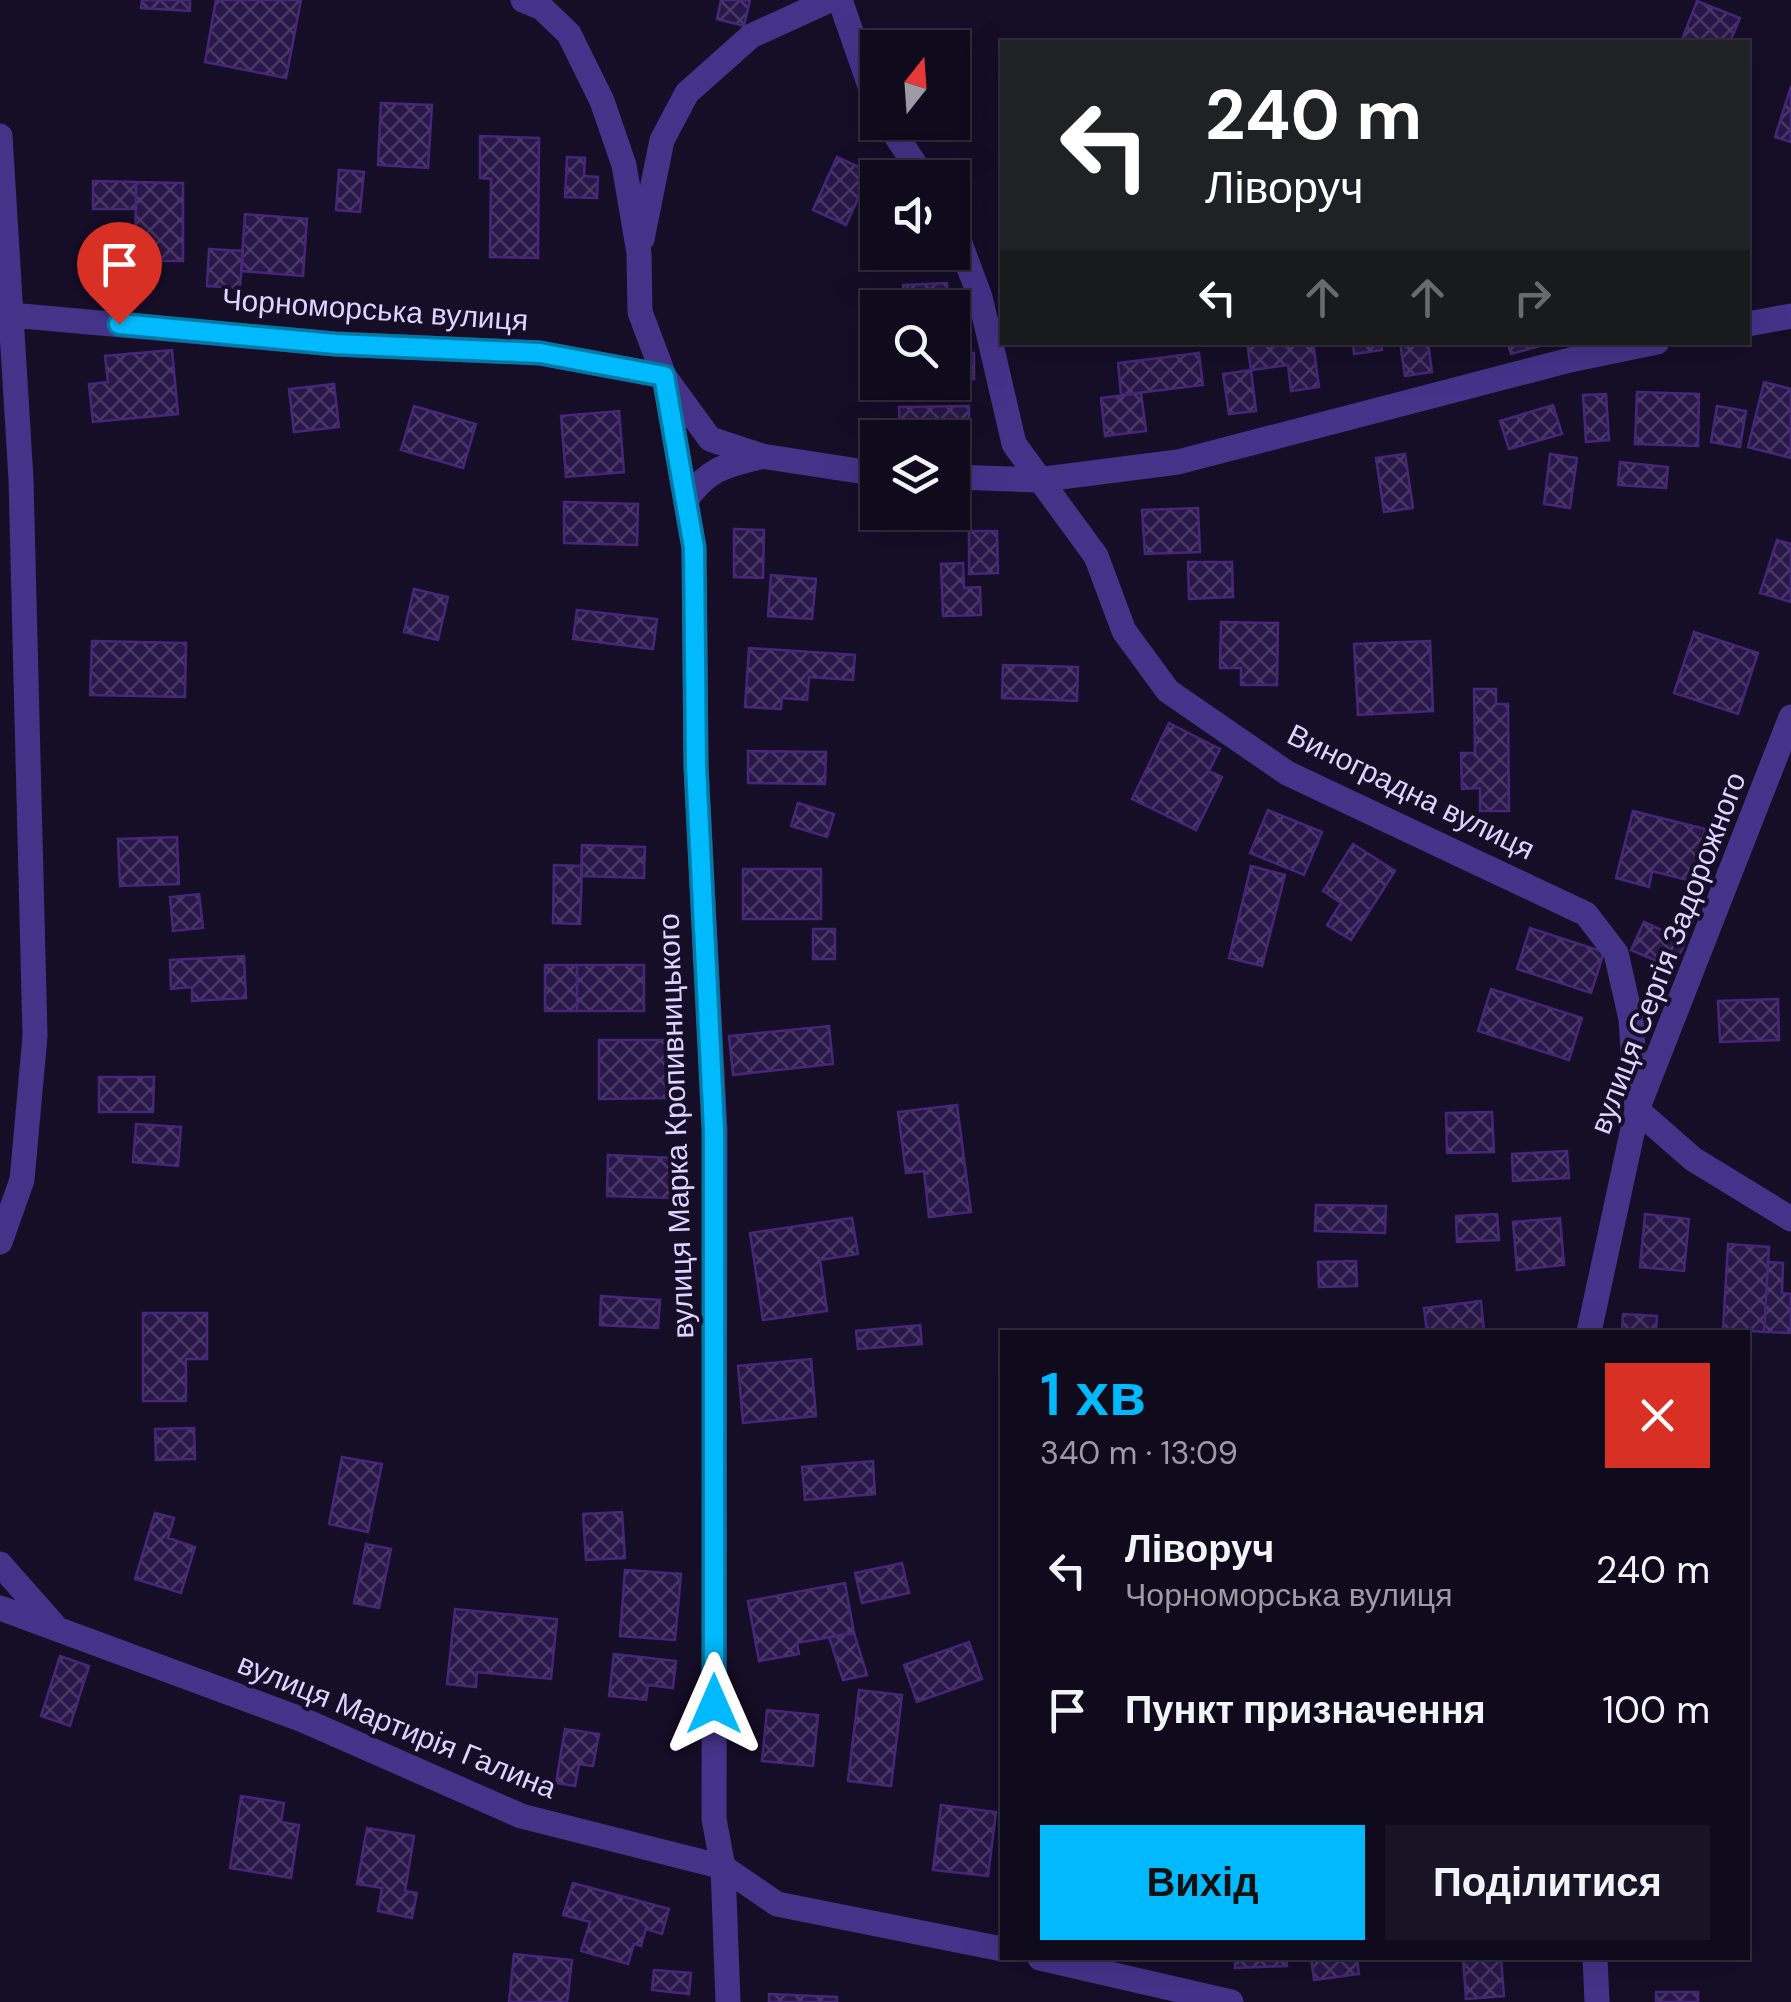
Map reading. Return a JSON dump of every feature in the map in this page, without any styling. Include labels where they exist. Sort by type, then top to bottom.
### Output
[{"type":"street","points":[[523,0],[542,8],[569,34],[602,101],[624,165],[639,253]]},
{"type":"street","points":[[639,253],[662,140],[687,93],[751,36],[830,0]]},
{"type":"street","points":[[840,0],[860,57]]},
{"type":"street","points":[[0,136],[21,479],[35,1036],[22,1180],[0,1242]]},
{"type":"street","name":"вулиця Марка Кропивницького","points":[[639,253],[640,312],[664,376],[694,548],[696,766],[714,1130],[714,1819],[723,1867],[728,2002]]},
{"type":"street","name":"Виноградна вулиця","points":[[970,270],[980,296],[1014,444],[1096,556],[1124,631],[1168,692],[1287,773],[1586,914],[1616,954],[1632,1018],[1637,1110]]},
{"type":"street","name":"Чорноморська вулиця","points":[[11,315],[335,344],[540,353],[664,376]]},
{"type":"street","points":[[1750,324],[1791,316]]},
{"type":"street","points":[[970,478],[1038,480],[1178,462],[1642,345]]},
{"type":"street","points":[[664,376],[710,439],[762,456],[860,471]]},
{"type":"street","points":[[686,500],[704,475],[721,466],[762,456]]},
{"type":"street","points":[[0,504],[21,479]]},
{"type":"street","name":"вулиця Сергія Задорожного","points":[[1588,1330],[1637,1110],[1791,717]]},
{"type":"street","points":[[1637,1110],[1693,1159],[1791,1219]]},
{"type":"street","points":[[0,1564],[53,1624]]},
{"type":"street","name":"вулиця Мартирія Галина","points":[[0,1608],[53,1624],[303,1720],[521,1816],[723,1867],[777,1904],[1000,1949]]},
{"type":"street","points":[[1049,1960],[1232,2002]]},
{"type":"street","points":[[1595,1960],[1597,2002]]},
{"type":"building","points":[[142,0],[190,0],[190,11],[141,8]]},
{"type":"building","points":[[216,0],[301,0],[286,78],[205,62]]},
{"type":"building","points":[[721,0],[750,0],[744,26],[717,19]]},
{"type":"building","points":[[1697,1],[1740,18],[1731,40],[1682,40]]},
{"type":"building","points":[[1791,86],[1791,142],[1775,137]]},
{"type":"building","points":[[381,103],[432,105],[428,168],[378,165]]},
{"type":"building","points":[[480,136],[539,138],[538,258],[490,257],[491,179],[480,178]]},
{"type":"building","points":[[567,157],[585,158],[584,176],[598,177],[597,198],[565,197]]},
{"type":"building","points":[[837,157],[860,167],[860,194],[846,225],[813,210]]},
{"type":"building","points":[[339,170],[364,172],[360,212],[336,210]]},
{"type":"building","points":[[93,181],[136,182],[136,209],[93,209]]},
{"type":"building","points":[[136,182],[183,183],[183,261],[135,261]]},
{"type":"building","points":[[245,214],[307,219],[303,276],[241,271]]},
{"type":"building","points":[[209,249],[243,251],[240,288],[207,286]]},
{"type":"building","points":[[947,283],[948,290],[903,290],[903,285]]},
{"type":"building","points":[[1247,345],[1313,345],[1319,387],[1291,391],[1288,365],[1251,370]]},
{"type":"building","points":[[1353,345],[1381,345],[1382,350],[1354,354]]},
{"type":"building","points":[[1400,345],[1428,345],[1432,372],[1405,376]]},
{"type":"building","points":[[1508,345],[1544,345],[1511,354]]},
{"type":"building","points":[[172,350],[178,414],[93,422],[89,384],[108,382],[105,356]]},
{"type":"building","points":[[970,353],[974,353],[974,379],[970,379]]},
{"type":"building","points":[[1199,353],[1203,385],[1121,395],[1118,363]]},
{"type":"building","points":[[1251,370],[1256,411],[1229,414],[1223,374]]},
{"type":"building","points":[[1764,382],[1791,389],[1791,458],[1748,447]]},
{"type":"building","points":[[334,384],[339,427],[294,432],[289,389]]},
{"type":"building","points":[[1637,392],[1699,394],[1698,446],[1635,444]]},
{"type":"building","points":[[1141,393],[1146,431],[1105,436],[1101,398]]},
{"type":"building","points":[[1606,394],[1609,440],[1586,442],[1583,395]]},
{"type":"building","points":[[1553,405],[1562,434],[1509,449],[1500,421]]},
{"type":"building","points":[[414,406],[476,424],[463,468],[401,450]]},
{"type":"building","points":[[969,406],[969,420],[899,420],[899,407]]},
{"type":"building","points":[[1717,406],[1746,411],[1740,447],[1711,442]]},
{"type":"building","points":[[619,411],[624,472],[566,477],[561,416]]},
{"type":"building","points":[[1405,454],[1413,508],[1384,512],[1376,458]]},
{"type":"building","points":[[1550,454],[1577,458],[1570,508],[1544,504]]},
{"type":"building","points":[[1620,462],[1668,467],[1666,488],[1618,485]]},
{"type":"building","points":[[564,502],[638,504],[637,545],[564,543]]},
{"type":"building","points":[[1198,508],[1200,552],[1145,554],[1142,510]]},
{"type":"building","points":[[734,529],[764,530],[763,578],[734,577]]},
{"type":"building","points":[[969,531],[997,531],[998,573],[969,574]]},
{"type":"building","points":[[1777,540],[1791,544],[1791,602],[1760,593]]},
{"type":"building","points":[[1188,562],[1232,562],[1233,597],[1189,599]]},
{"type":"building","points":[[963,563],[964,588],[980,587],[981,615],[943,616],[941,564]]},
{"type":"building","points":[[771,575],[816,579],[812,619],[768,616]]},
{"type":"building","points":[[414,589],[448,597],[438,640],[404,632]]},
{"type":"building","points":[[577,610],[657,619],[653,649],[573,639]]},
{"type":"building","points":[[1221,622],[1278,623],[1277,685],[1241,685],[1241,668],[1220,668]]},
{"type":"building","points":[[1694,632],[1758,653],[1738,714],[1674,693]]},
{"type":"building","points":[[92,641],[186,643],[185,697],[90,695]]},
{"type":"building","points":[[1430,641],[1433,711],[1358,715],[1354,644]]},
{"type":"building","points":[[749,648],[855,655],[853,680],[809,677],[807,700],[782,698],[781,709],[745,707]]},
{"type":"building","points":[[1003,665],[1078,667],[1077,701],[1002,698]]},
{"type":"building","points":[[1474,689],[1496,689],[1496,704],[1508,704],[1509,811],[1480,811],[1480,788],[1462,789],[1461,753],[1475,753]]},
{"type":"building","points":[[1169,723],[1220,749],[1209,771],[1222,777],[1196,830],[1132,799]]},
{"type":"building","points":[[748,751],[826,752],[825,784],[748,783]]},
{"type":"building","points":[[798,803],[834,814],[827,837],[791,826]]},
{"type":"building","points":[[1268,810],[1322,832],[1304,875],[1250,853]]},
{"type":"building","points":[[1633,811],[1705,829],[1691,881],[1652,871],[1649,887],[1616,878]]},
{"type":"building","points":[[177,837],[179,884],[120,886],[118,839]]},
{"type":"building","points":[[1353,844],[1395,871],[1351,940],[1327,925],[1341,903],[1323,891]]},
{"type":"building","points":[[582,845],[645,847],[644,878],[581,876]]},
{"type":"building","points":[[554,865],[582,866],[580,924],[553,923]]},
{"type":"building","points":[[1251,866],[1285,875],[1262,966],[1229,958]]},
{"type":"building","points":[[743,869],[821,869],[821,919],[743,919]]},
{"type":"building","points":[[199,894],[203,928],[173,931],[170,897]]},
{"type":"building","points":[[1644,922],[1686,941],[1673,968],[1631,950]]},
{"type":"building","points":[[1530,928],[1604,952],[1591,993],[1517,969]]},
{"type":"building","points":[[813,929],[835,929],[835,959],[813,959]]},
{"type":"building","points":[[244,956],[246,998],[192,1001],[192,987],[171,989],[170,960]]},
{"type":"building","points":[[545,965],[577,965],[577,1011],[545,1011]]},
{"type":"building","points":[[577,965],[644,965],[644,1011],[577,1011]]},
{"type":"building","points":[[1491,989],[1582,1018],[1569,1060],[1478,1031]]},
{"type":"building","points":[[1778,999],[1779,1040],[1720,1042],[1718,1001]]},
{"type":"building","points":[[829,1026],[833,1064],[733,1075],[729,1036]]},
{"type":"building","points":[[599,1040],[671,1040],[671,1098],[599,1099]]},
{"type":"building","points":[[99,1077],[154,1077],[153,1112],[99,1112]]},
{"type":"building","points":[[957,1105],[971,1212],[929,1217],[924,1171],[906,1173],[898,1112]]},
{"type":"building","points":[[1492,1112],[1494,1152],[1447,1153],[1446,1113]]},
{"type":"building","points":[[136,1124],[181,1127],[178,1166],[133,1162]]},
{"type":"building","points":[[1567,1151],[1569,1178],[1513,1181],[1512,1154]]},
{"type":"building","points":[[608,1155],[673,1158],[671,1198],[607,1196]]},
{"type":"building","points":[[1316,1205],[1386,1206],[1385,1233],[1315,1231]]},
{"type":"building","points":[[1497,1214],[1499,1240],[1457,1242],[1456,1216]]},
{"type":"building","points":[[1645,1214],[1689,1219],[1684,1271],[1640,1267]]},
{"type":"building","points":[[852,1218],[858,1254],[820,1260],[827,1311],[763,1320],[750,1233]]},
{"type":"building","points":[[1560,1218],[1564,1265],[1517,1270],[1513,1222]]},
{"type":"building","points":[[1728,1244],[1769,1247],[1764,1332],[1723,1329]]},
{"type":"building","points":[[1356,1261],[1357,1286],[1319,1287],[1318,1262]]},
{"type":"building","points":[[1768,1262],[1783,1263],[1782,1293],[1791,1294],[1791,1333],[1764,1332]]},
{"type":"building","points":[[601,1296],[660,1300],[658,1328],[600,1325]]},
{"type":"building","points":[[1481,1301],[1484,1330],[1427,1330],[1424,1308]]},
{"type":"building","points":[[143,1313],[207,1313],[207,1359],[186,1359],[186,1401],[143,1401]]},
{"type":"building","points":[[1623,1314],[1657,1316],[1656,1330],[1622,1330]]},
{"type":"building","points":[[920,1325],[922,1344],[858,1349],[856,1331]]},
{"type":"building","points":[[811,1359],[816,1416],[743,1423],[738,1366]]},
{"type":"building","points":[[194,1428],[195,1459],[156,1460],[155,1429]]},
{"type":"building","points":[[342,1457],[382,1464],[368,1532],[329,1524]]},
{"type":"building","points":[[873,1461],[875,1494],[805,1500],[802,1467]]},
{"type":"building","points":[[622,1512],[625,1558],[586,1560],[583,1514]]},
{"type":"building","points":[[155,1513],[174,1518],[168,1538],[195,1547],[181,1593],[135,1579]]},
{"type":"building","points":[[366,1544],[391,1549],[379,1608],[354,1603]]},
{"type":"building","points":[[902,1563],[909,1593],[862,1603],[855,1573]]},
{"type":"building","points":[[625,1570],[681,1574],[675,1640],[620,1636]]},
{"type":"building","points":[[845,1583],[854,1633],[797,1643],[799,1654],[759,1661],[748,1601]]},
{"type":"building","points":[[455,1609],[557,1619],[551,1679],[477,1672],[476,1687],[447,1684]]},
{"type":"building","points":[[854,1633],[867,1675],[843,1680],[829,1637]]},
{"type":"building","points":[[969,1642],[982,1679],[917,1702],[904,1665]]},
{"type":"building","points":[[614,1654],[676,1661],[673,1688],[648,1685],[646,1700],[609,1696]]},
{"type":"building","points":[[60,1656],[89,1666],[70,1726],[41,1716]]},
{"type":"building","points":[[859,1690],[902,1695],[891,1786],[848,1781]]},
{"type":"building","points":[[767,1710],[818,1715],[813,1766],[762,1761]]},
{"type":"building","points":[[565,1729],[599,1734],[593,1766],[579,1764],[575,1786],[556,1783]]},
{"type":"building","points":[[241,1796],[284,1803],[281,1822],[299,1825],[291,1878],[230,1868]]},
{"type":"building","points":[[941,1805],[996,1812],[988,1876],[933,1870]]},
{"type":"building","points":[[367,1828],[414,1836],[405,1891],[417,1893],[412,1918],[378,1911],[382,1888],[357,1884]]},
{"type":"building","points":[[573,1883],[669,1909],[662,1934],[646,1929],[641,1946],[634,1944],[628,1964],[581,1951],[590,1922],[563,1915]]},
{"type":"building","points":[[514,1954],[572,1960],[567,2002],[509,2002]]},
{"type":"building","points":[[1235,1960],[1286,1960],[1287,1966],[1235,1968]]},
{"type":"building","points":[[1311,1960],[1357,1960],[1359,1974],[1314,1980]]},
{"type":"building","points":[[1463,1960],[1501,1960],[1504,1996],[1466,1999]]},
{"type":"building","points":[[654,1970],[691,1973],[689,1994],[652,1990]]},
{"type":"building","points":[[1656,1992],[1698,1992],[1698,2002],[1656,2002]]},
{"type":"building","points":[[769,1994],[837,1997],[837,2002],[769,2002]]},
{"type":"route","points":[[119,324],[335,344],[540,353],[664,376],[694,548],[696,766],[714,1130],[714,1704]]}]
